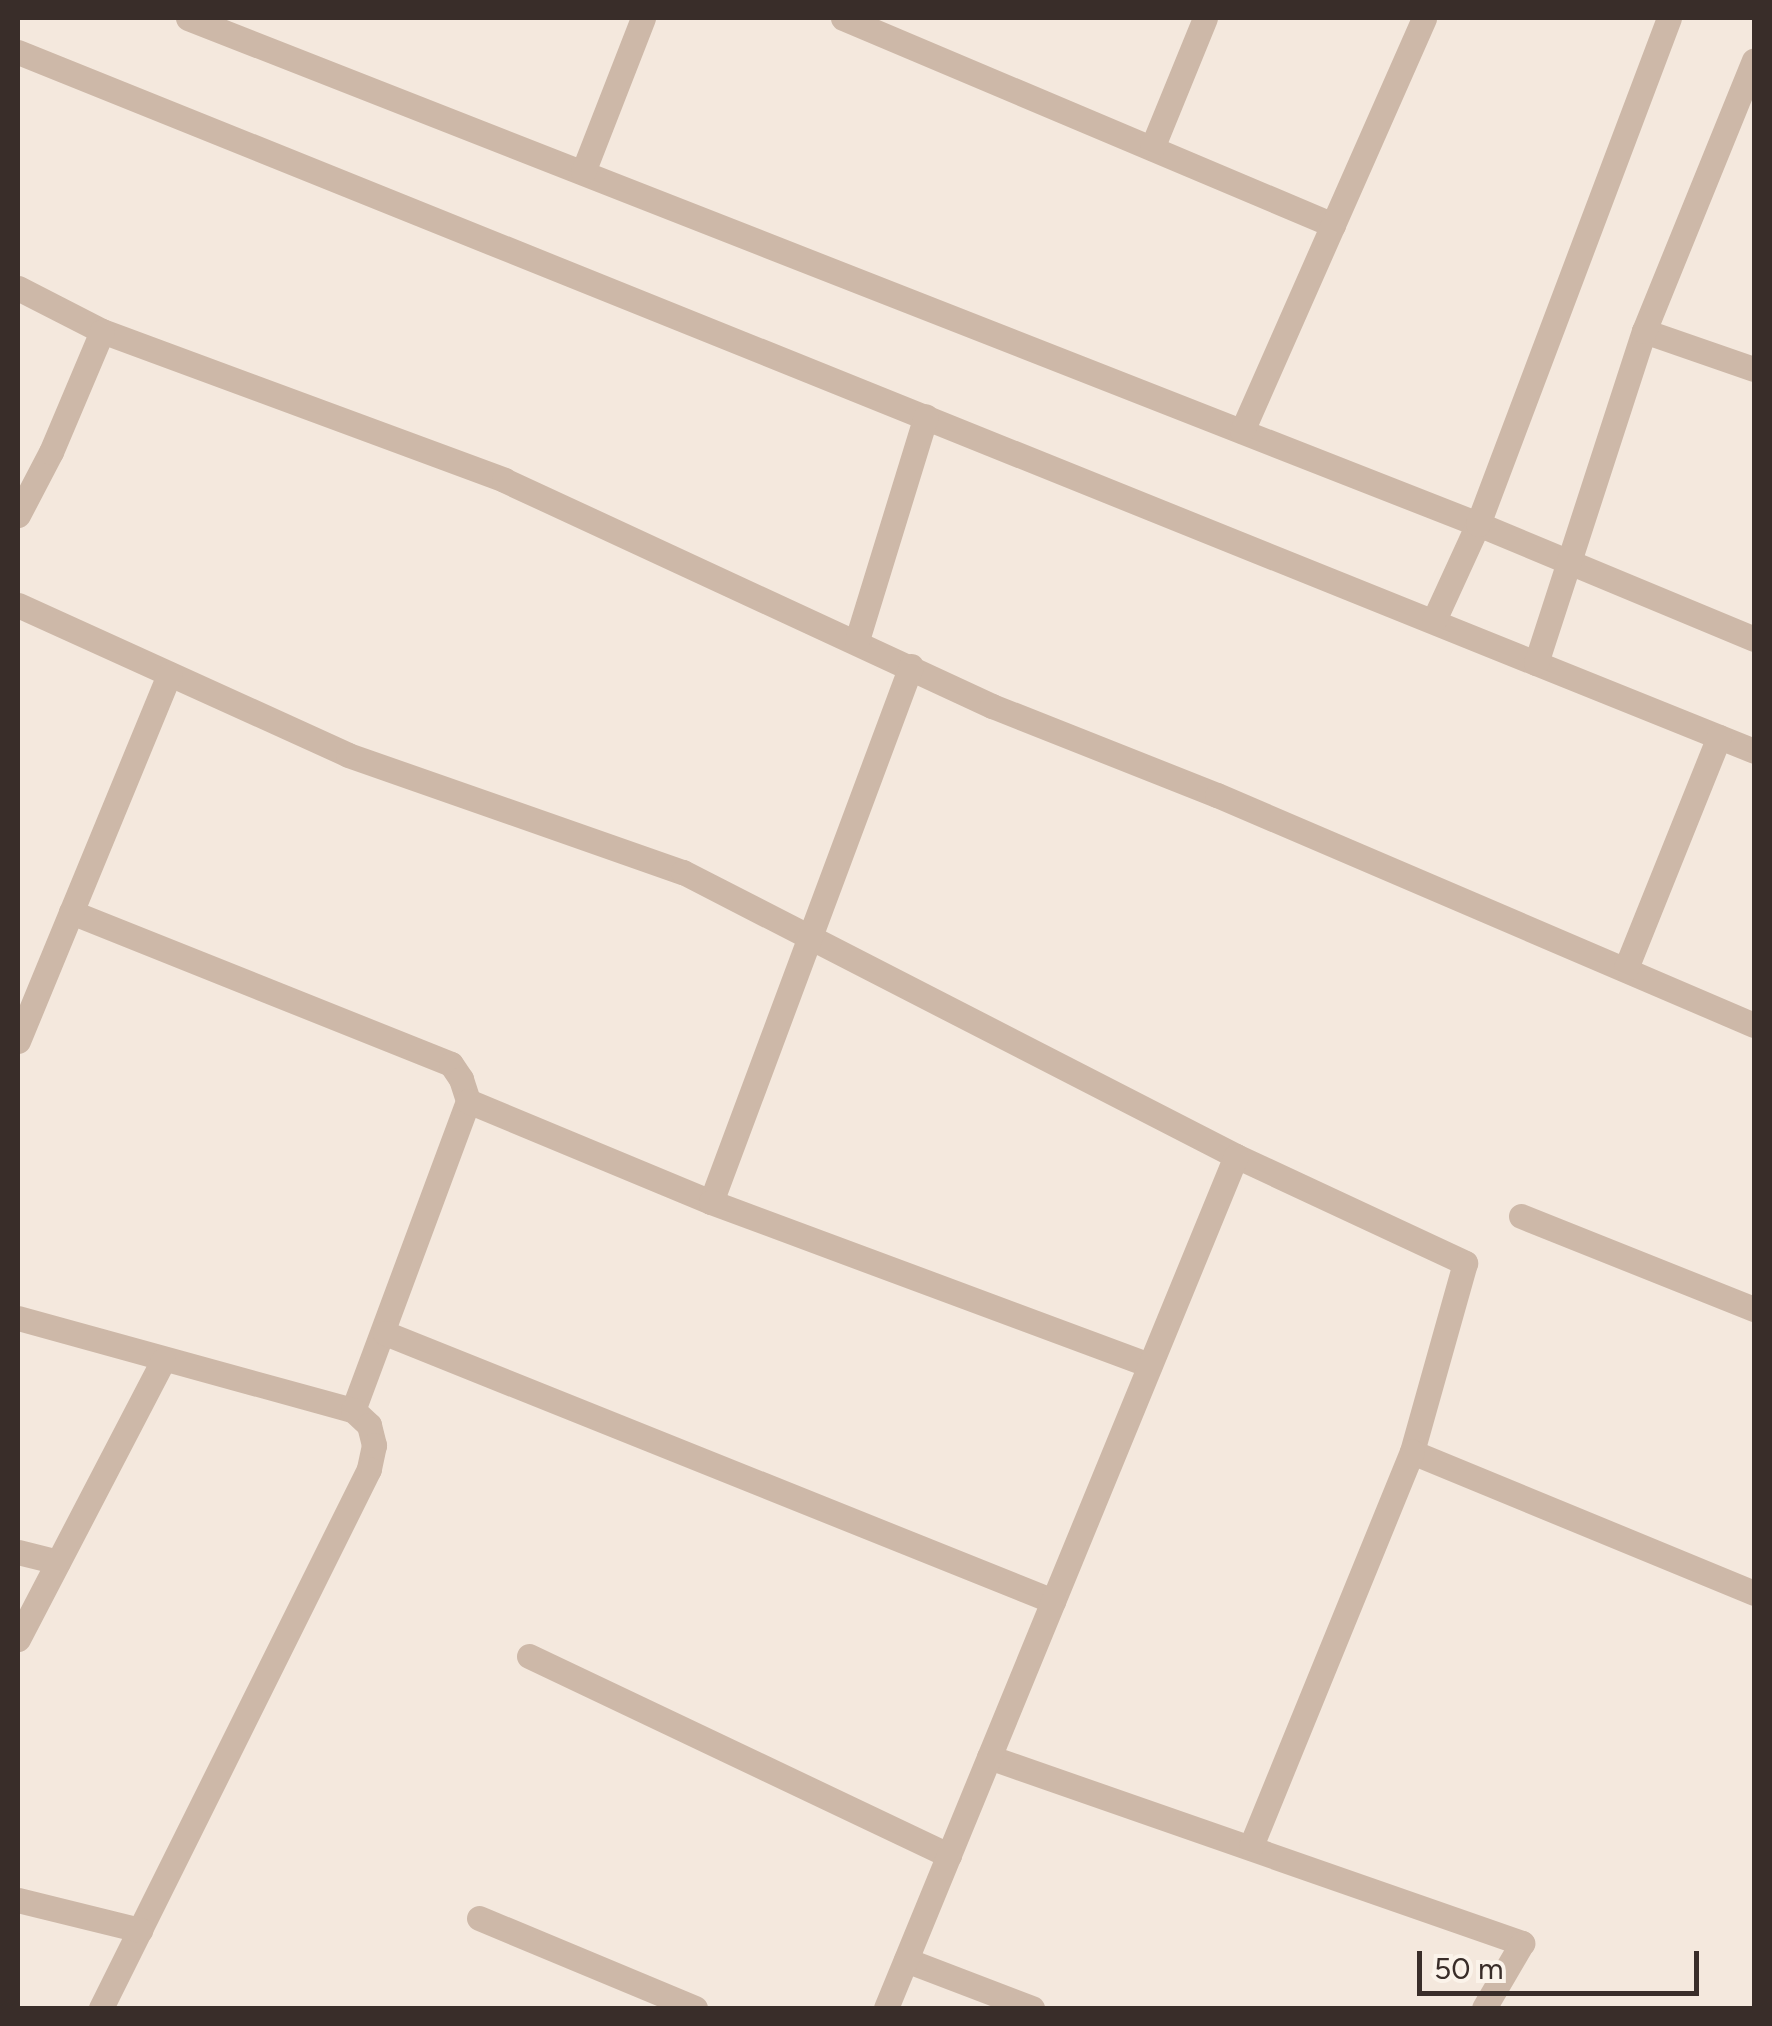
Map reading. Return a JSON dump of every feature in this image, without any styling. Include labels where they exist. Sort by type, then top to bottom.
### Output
[{"type":"street","points":[[188,18],[1478,524],[1754,639]]},
{"type":"street","points":[[583,172],[643,18]]},
{"type":"street","points":[[843,18],[1333,225]]},
{"type":"street","points":[[1152,148],[1205,18]]},
{"type":"street","points":[[1242,431],[1424,18]]},
{"type":"street","points":[[1434,620],[1478,524],[1669,18]]},
{"type":"street","points":[[18,52],[1754,751]]},
{"type":"street","points":[[1536,663],[1644,331],[1754,60]]},
{"type":"street","points":[[18,288],[102,331],[504,480],[857,640],[992,706],[1626,968],[1754,1026]]},
{"type":"street","points":[[18,515],[51,452],[102,331]]},
{"type":"street","points":[[1644,331],[1754,369]]},
{"type":"street","points":[[857,640],[926,416]]},
{"type":"street","points":[[18,606],[348,755],[683,872],[1236,1156],[1465,1263],[1412,1452],[1251,1846]]},
{"type":"street","points":[[711,1202],[911,666]]},
{"type":"street","points":[[18,1041],[169,674]]},
{"type":"street","points":[[1626,968],[1719,737]]},
{"type":"street","points":[[71,912],[450,1064],[462,1078],[468,1100],[385,1334],[353,1410]]},
{"type":"street","points":[[468,1100],[711,1202],[1150,1365]]},
{"type":"street","points":[[886,2008],[1236,1156]]},
{"type":"street","points":[[1520,1216],[1754,1309]]},
{"type":"street","points":[[18,1318],[353,1410],[369,1426],[372,1435],[369,1469],[100,2008]]},
{"type":"street","points":[[385,1334],[1053,1601]]},
{"type":"street","points":[[18,1639],[163,1360]]},
{"type":"street","points":[[1412,1452],[1754,1593]]},
{"type":"street","points":[[18,1552],[58,1562]]},
{"type":"street","points":[[529,1656],[949,1855]]},
{"type":"street","points":[[989,1757],[1522,1944],[1484,2008]]},
{"type":"street","points":[[18,1900],[140,1930]]},
{"type":"street","points":[[479,1918],[695,2008]]},
{"type":"street","points":[[906,1960],[1032,2008]]}]
